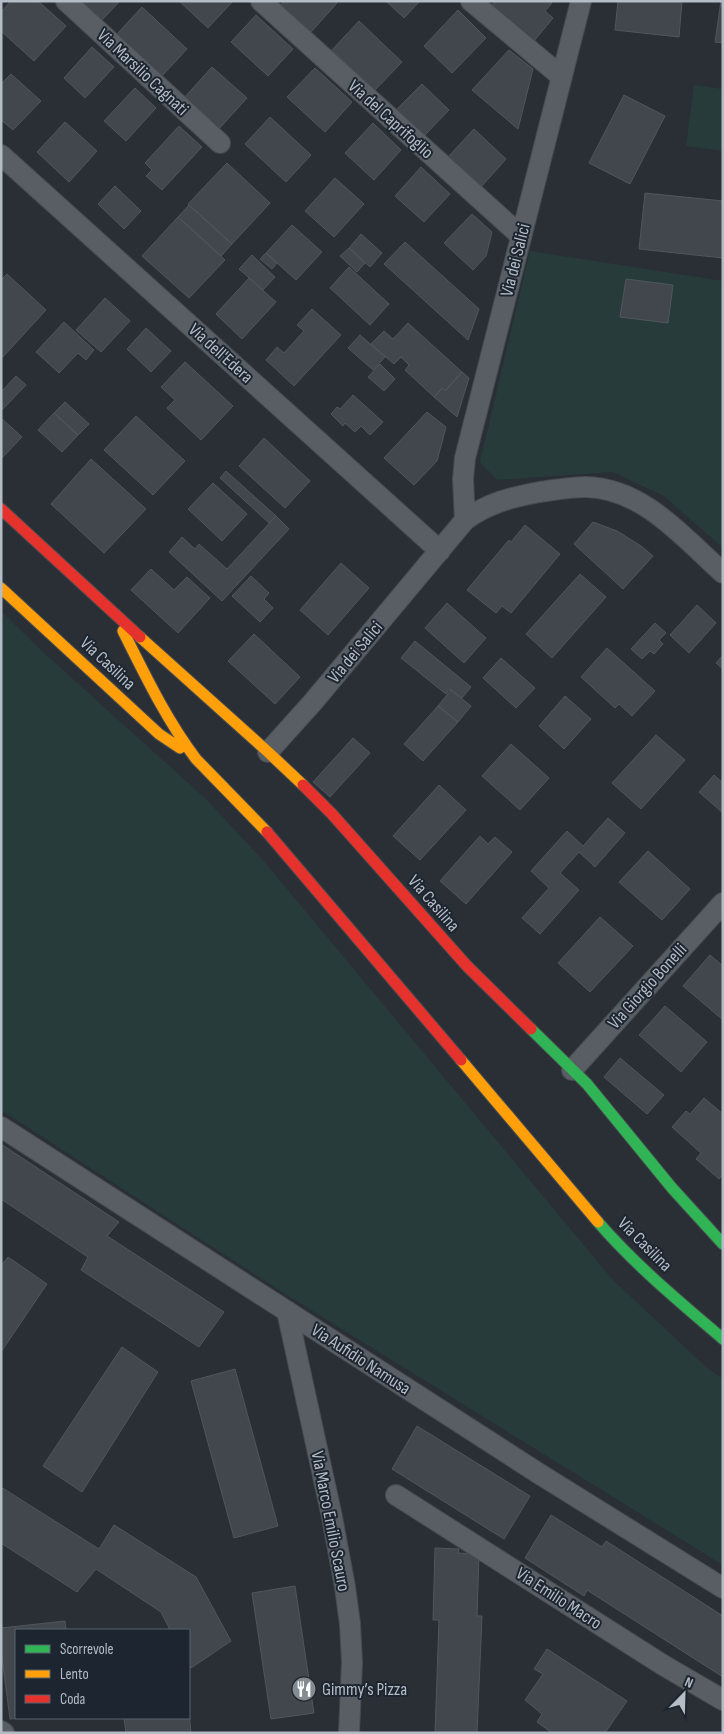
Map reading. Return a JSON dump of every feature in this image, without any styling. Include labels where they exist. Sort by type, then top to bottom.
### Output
[{"type":"main road","name":"Via Casilina","points":[[1,508],[268,752],[332,814],[471,971],[598,1097],[672,1188],[723,1244]]},
{"type":"main road","name":"Via Casilina","points":[[1,588],[159,734],[196,759]]},
{"type":"main road","name":"Via Casilina","points":[[102,602],[128,640],[175,730],[196,759],[246,809],[289,857],[610,1236],[670,1294],[723,1340]]},
{"type":"street","name":"Via Marsilio Cagnati","points":[[66,1],[220,143]]},
{"type":"street","name":"Via del Caprifoglio","points":[[261,1],[521,236]]},
{"type":"street","points":[[471,1],[562,77]]},
{"type":"street","name":"Via dei Salici","points":[[465,520],[463,479],[465,458],[581,1]]},
{"type":"street","name":"Via dell'Edera","points":[[1,155],[440,551]]},
{"type":"street","name":"Via dei Salici","points":[[268,752],[313,702],[465,520],[498,501],[562,489],[588,487],[612,492],[636,501],[658,515],[723,573]]},
{"type":"street","name":"Via Giorgio Bonelli","points":[[572,1070],[723,903]]},
{"type":"street","name":"Via Aufidio Namusa","points":[[1,1127],[538,1473],[723,1588]]},
{"type":"street","name":"Via Marco Emilio Scauro","points":[[288,1311],[332,1517],[350,1624],[352,1662],[349,1733]]},
{"type":"street","name":"Via Emilio Macro","points":[[396,1495],[663,1665],[723,1700]]},
{"type":"green space","points":[[694,85],[723,89],[723,151],[686,146]]},
{"type":"green space","points":[[530,251],[723,281],[723,548],[664,496],[613,472],[497,480],[480,462]]},
{"type":"green space","points":[[1,611],[43,652],[207,800],[261,858],[612,1279],[706,1367],[723,1379],[723,1565],[282,1292],[1,1110]]},
{"type":"building","points":[[11,1],[38,1],[66,26],[34,61],[1,31],[1,12]]},
{"type":"building","points":[[80,1],[120,1],[101,21]]},
{"type":"building","points":[[179,1],[233,1],[208,28]]},
{"type":"building","points":[[284,1],[335,1],[337,3],[311,32],[281,5]]},
{"type":"building","points":[[386,1],[420,1],[404,18]]},
{"type":"building","points":[[495,1],[550,1],[552,3],[545,11],[553,18],[534,41],[492,5]]},
{"type":"building","points":[[618,1],[682,1],[679,37],[615,30]]},
{"type":"building","points":[[721,1],[723,1],[723,43],[715,42]]},
{"type":"building","points":[[142,7],[187,49],[162,76],[117,34]]},
{"type":"building","points":[[458,10],[486,38],[452,73],[424,46]]},
{"type":"building","points":[[256,15],[293,49],[268,76],[231,42]]},
{"type":"building","points":[[359,21],[402,62],[375,90],[332,50]]},
{"type":"building","points":[[92,47],[114,67],[85,98],[64,78]]},
{"type":"building","points":[[509,50],[533,69],[518,129],[472,90]]},
{"type":"building","points":[[212,67],[247,98],[217,131],[183,99]]},
{"type":"building","points":[[315,68],[352,102],[325,132],[287,97]]},
{"type":"building","points":[[11,74],[41,101],[13,130],[1,120],[1,84]]},
{"type":"building","points":[[422,84],[449,110],[424,136],[396,110]]},
{"type":"building","points":[[135,88],[156,108],[126,141],[104,121]]},
{"type":"building","points":[[624,95],[665,116],[630,184],[589,163]]},
{"type":"building","points":[[270,117],[311,155],[286,182],[245,144]]},
{"type":"building","points":[[65,122],[97,151],[69,182],[37,152]]},
{"type":"building","points":[[373,123],[401,150],[374,180],[345,153]]},
{"type":"building","points":[[179,126],[202,147],[162,190],[146,176],[152,170],[145,163]]},
{"type":"building","points":[[474,129],[506,159],[481,187],[448,157]]},
{"type":"building","points":[[227,163],[270,203],[232,244],[188,204]]},
{"type":"building","points":[[421,167],[450,194],[424,222],[395,196]]},
{"type":"building","points":[[335,178],[364,204],[334,237],[305,211]]},
{"type":"building","points":[[115,186],[141,211],[124,229],[98,204]]},
{"type":"building","points":[[645,193],[723,201],[723,258],[639,249]]},
{"type":"building","points":[[189,205],[232,244],[221,256],[178,217]]},
{"type":"building","points":[[472,214],[492,232],[486,256],[473,270],[444,243]]},
{"type":"building","points":[[178,217],[225,260],[189,298],[142,256]]},
{"type":"building","points":[[292,225],[322,252],[296,280],[266,253]]},
{"type":"building","points":[[361,234],[382,253],[370,267],[349,248]]},
{"type":"building","points":[[405,242],[479,309],[468,340],[384,264]]},
{"type":"building","points":[[349,248],[365,263],[357,272],[340,256]]},
{"type":"building","points":[[266,253],[277,263],[272,269],[260,259]]},
{"type":"building","points":[[252,255],[275,277],[263,290],[239,269]]},
{"type":"building","points":[[349,267],[389,304],[370,325],[330,288]]},
{"type":"building","points":[[7,274],[46,310],[1,359],[1,280]]},
{"type":"building","points":[[249,278],[276,302],[242,339],[216,314]]},
{"type":"building","points":[[626,279],[673,285],[668,323],[620,317]]},
{"type":"building","points":[[105,298],[130,321],[101,352],[76,330]]},
{"type":"building","points":[[312,309],[341,335],[294,386],[266,360],[277,347],[284,353],[304,331],[297,325]]},
{"type":"building","points":[[64,322],[94,350],[86,360],[78,353],[59,373],[36,352]]},
{"type":"building","points":[[408,323],[462,372],[445,391],[442,388],[434,397],[405,370],[409,365],[401,357],[394,364],[371,344],[384,331],[393,339]]},
{"type":"building","points":[[146,328],[171,351],[151,372],[127,349]]},
{"type":"building","points":[[360,335],[385,357],[373,370],[348,348]]},
{"type":"building","points":[[185,362],[233,406],[201,440],[167,408],[175,400],[161,387]]},
{"type":"building","points":[[380,364],[395,379],[384,391],[368,377]]},
{"type":"building","points":[[462,372],[469,378],[457,417],[434,397],[442,388],[445,391]]},
{"type":"building","points":[[16,376],[26,385],[1,411],[1,392]]},
{"type":"building","points":[[353,395],[383,422],[370,435],[361,426],[355,432],[345,423],[343,426],[331,414],[337,407],[340,409]]},
{"type":"building","points":[[65,402],[89,424],[78,435],[54,413]]},
{"type":"building","points":[[427,412],[446,427],[437,461],[414,485],[384,458]]},
{"type":"building","points":[[54,413],[78,435],[62,452],[38,430]]},
{"type":"building","points":[[136,416],[185,461],[153,495],[104,450]]},
{"type":"building","points":[[1,418],[22,437],[1,459]]},
{"type":"building","points":[[264,438],[310,481],[285,508],[239,466]]},
{"type":"building","points":[[91,459],[146,509],[104,553],[51,504]]},
{"type":"building","points":[[226,471],[276,516],[269,523],[220,478]]},
{"type":"building","points":[[213,483],[247,514],[222,541],[188,509]]},
{"type":"building","points":[[276,516],[289,529],[222,601],[169,552],[182,537],[195,549],[199,544],[227,569]]},
{"type":"building","points":[[593,522],[617,531],[653,556],[623,589],[574,544]]},
{"type":"building","points":[[525,525],[560,554],[511,613],[502,606],[496,613],[467,590],[509,540],[511,542]]},
{"type":"building","points":[[341,563],[369,588],[328,635],[300,610]]},
{"type":"building","points":[[151,569],[174,590],[187,577],[210,598],[178,633],[131,590]]},
{"type":"building","points":[[580,574],[606,597],[552,658],[526,634]]},
{"type":"building","points":[[251,576],[269,593],[264,599],[273,608],[260,622],[232,596]]},
{"type":"building","points":[[447,603],[486,638],[464,663],[425,628]]},
{"type":"building","points":[[697,605],[716,623],[689,653],[670,635]]},
{"type":"building","points":[[655,623],[666,633],[659,640],[663,644],[654,654],[650,651],[642,659],[631,649]]},
{"type":"building","points":[[254,634],[300,677],[275,704],[228,661]]},
{"type":"building","points":[[415,641],[471,687],[462,698],[450,689],[446,694],[401,658]]},
{"type":"building","points":[[607,648],[655,691],[632,716],[619,704],[615,708],[581,677]]},
{"type":"building","points":[[723,655],[723,669],[716,663]]},
{"type":"building","points":[[501,658],[535,688],[516,708],[483,678]]},
{"type":"building","points":[[451,690],[471,706],[458,722],[438,706]]},
{"type":"building","points":[[565,696],[591,719],[564,749],[539,726]]},
{"type":"building","points":[[438,706],[458,722],[423,761],[404,744]]},
{"type":"building","points":[[656,735],[685,760],[641,809],[612,783]]},
{"type":"building","points":[[353,738],[370,753],[330,797],[313,782]]},
{"type":"building","points":[[511,744],[549,778],[520,810],[482,776]]},
{"type":"building","points":[[714,775],[723,783],[723,813],[699,792]]},
{"type":"building","points":[[439,785],[466,810],[420,860],[393,836]]},
{"type":"building","points":[[608,818],[625,833],[595,867],[579,852],[560,873],[579,890],[540,934],[522,918],[549,888],[531,871],[567,831],[583,846]]},
{"type":"building","points":[[480,836],[488,844],[495,837],[512,852],[466,904],[440,881]]},
{"type":"building","points":[[648,851],[690,889],[662,920],[619,882]]},
{"type":"building","points":[[600,917],[633,946],[590,992],[558,963]]},
{"type":"building","points":[[710,955],[723,966],[723,1020],[683,986]]},
{"type":"building","points":[[665,1006],[707,1042],[681,1072],[639,1035]]},
{"type":"building","points":[[620,1058],[664,1095],[647,1114],[604,1077]]},
{"type":"building","points":[[704,1098],[723,1114],[723,1174],[719,1179],[696,1159],[701,1153],[672,1127],[686,1111],[690,1114]]},
{"type":"building","points":[[1,1144],[119,1222],[107,1236],[224,1312],[199,1347],[81,1270],[88,1257],[1,1199]]},
{"type":"building","points":[[8,1257],[47,1284],[1,1352],[1,1266]]},
{"type":"building","points":[[122,1347],[158,1372],[82,1492],[43,1466]]},
{"type":"building","points":[[235,1369],[278,1526],[234,1538],[191,1381]]},
{"type":"building","points":[[417,1426],[530,1496],[504,1539],[392,1469]]},
{"type":"building","points":[[1,1487],[99,1549],[114,1525],[196,1577],[231,1641],[191,1668],[190,1629],[170,1629],[161,1612],[96,1569],[77,1592],[1,1543]]},
{"type":"building","points":[[551,1515],[602,1547],[606,1541],[723,1616],[723,1677],[587,1590],[584,1596],[525,1558]]},
{"type":"building","points":[[435,1548],[459,1549],[458,1553],[479,1554],[477,1616],[482,1616],[477,1733],[435,1733],[439,1620],[433,1620]]},
{"type":"building","points":[[295,1586],[314,1713],[271,1719],[252,1593]]},
{"type":"building","points":[[65,1621],[66,1629],[15,1629],[15,1718],[10,1719],[1,1650],[1,1628]]},
{"type":"building","points":[[547,1649],[627,1701],[605,1733],[552,1733],[537,1722],[542,1714],[525,1700],[543,1674],[534,1669]]},
{"type":"building","points":[[124,1719],[190,1719],[191,1733],[126,1733]]},
{"type":"traffic: fast","points":[[531,1029],[587,1084],[672,1188],[723,1244]]},
{"type":"traffic: fast","points":[[598,1222],[642,1268],[723,1339]]},
{"type":"traffic: slow","points":[[1,588],[159,734],[180,748]]},
{"type":"traffic: slow","points":[[123,631],[166,713],[185,744],[196,759],[267,832]]},
{"type":"traffic: slow","points":[[140,637],[303,785]]},
{"type":"traffic: slow","points":[[461,1060],[598,1222]]},
{"type":"traffic: jam","points":[[1,509],[140,637]]},
{"type":"traffic: jam","points":[[303,785],[332,814],[467,966],[531,1029]]},
{"type":"traffic: jam","points":[[267,832],[461,1060]]},
{"type":"place","name":"Gimmy’s Pizza","points":[[304,1689]]}]
